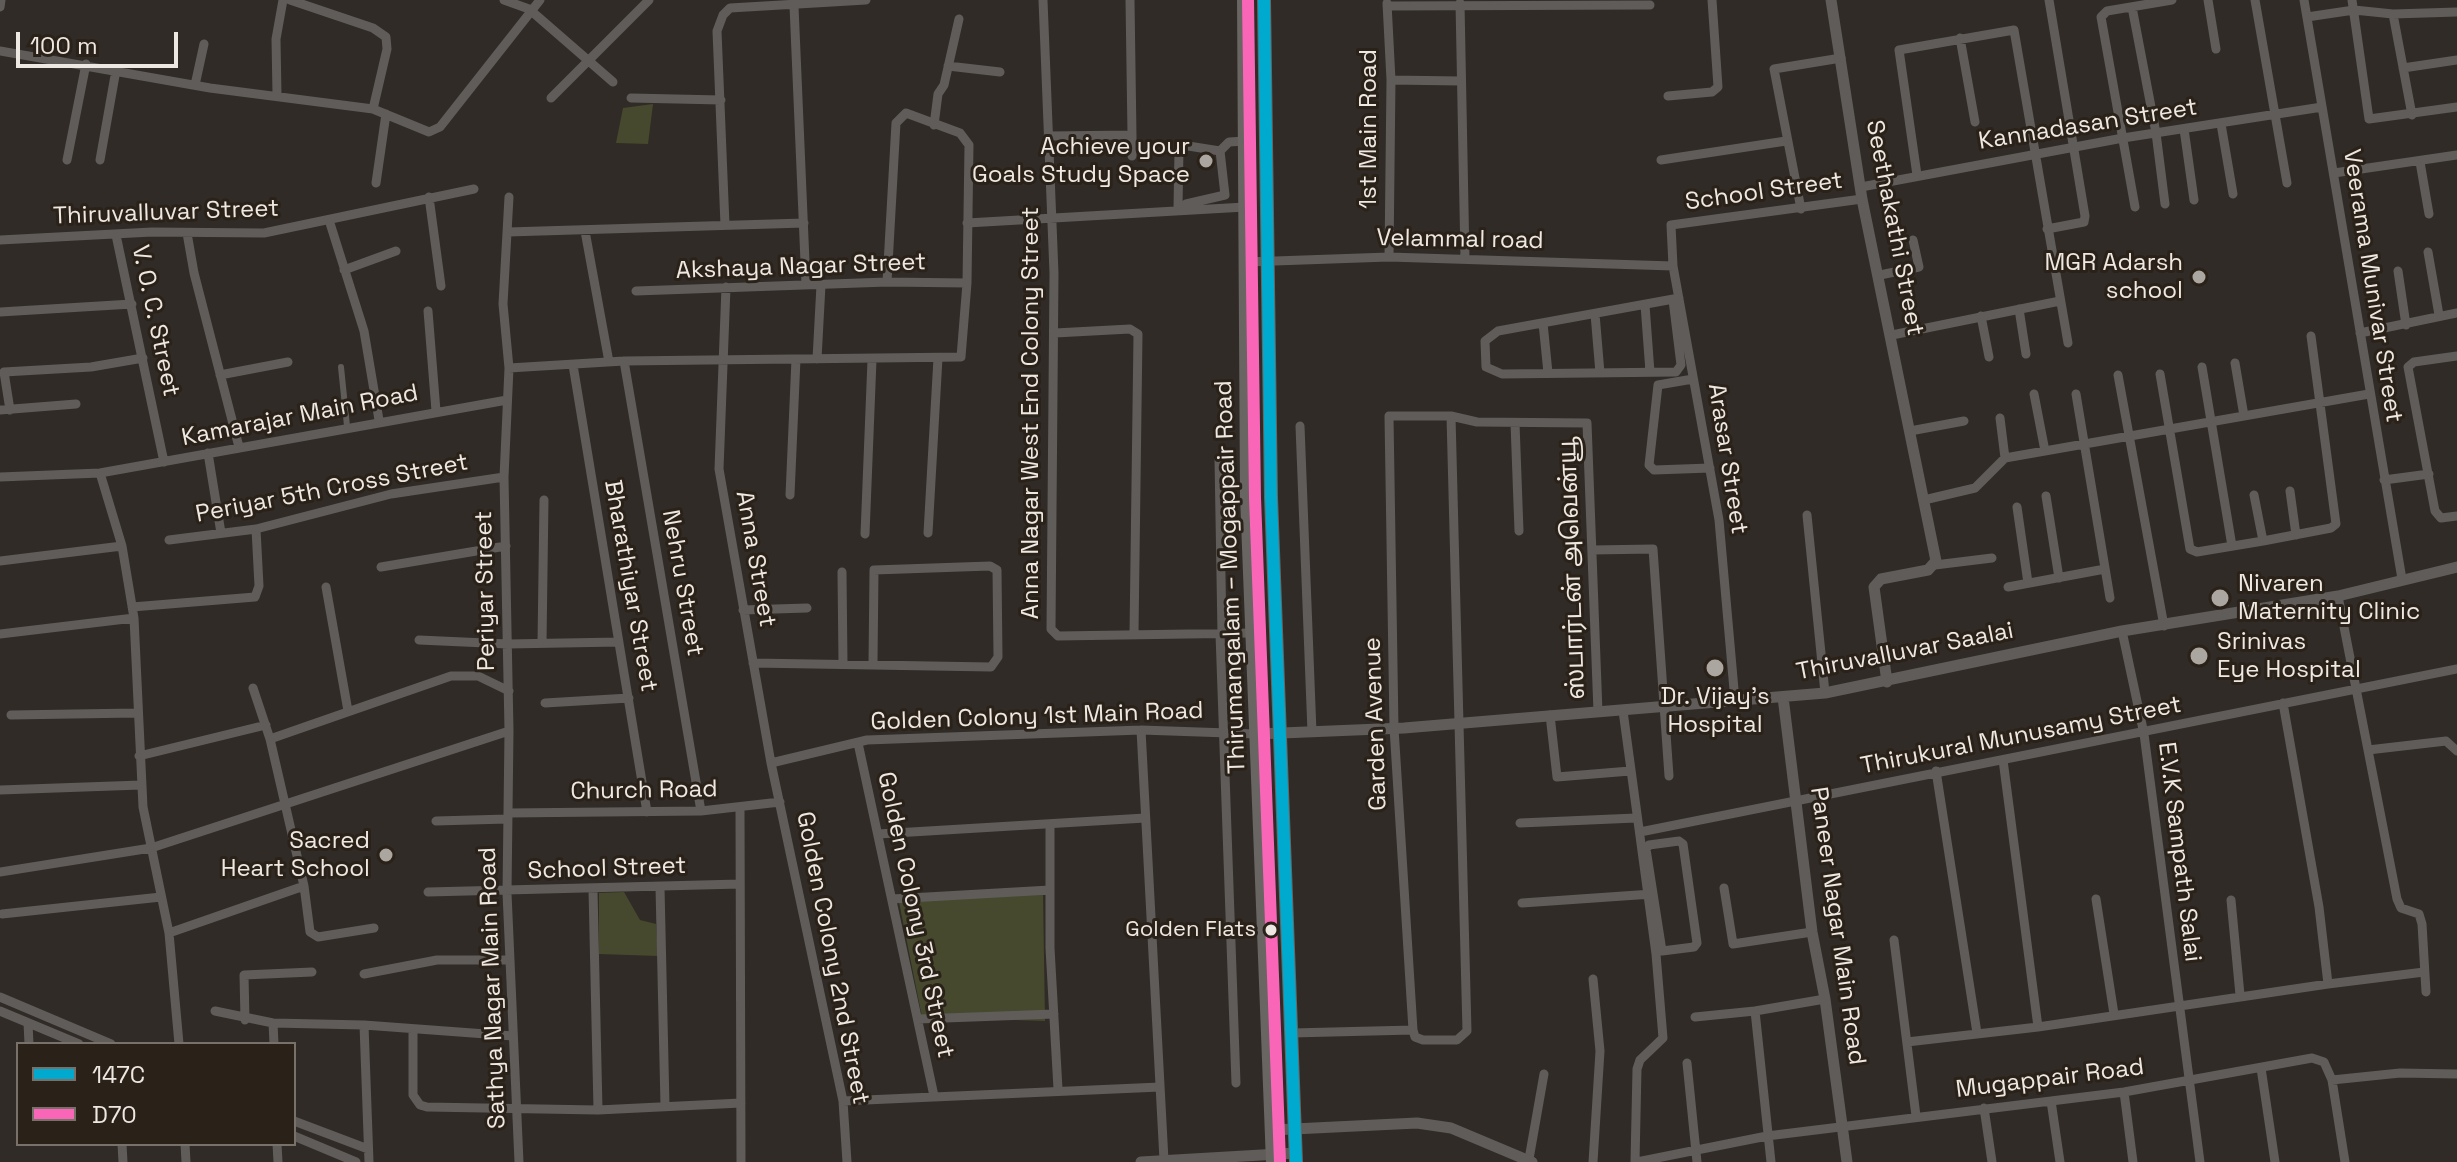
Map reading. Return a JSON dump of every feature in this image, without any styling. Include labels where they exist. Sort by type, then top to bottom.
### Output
[{"type":"main road","name":"Thirumangalam – Mogappair Road","points":[[1244,0],[1247,496],[1274,1158]]},
{"type":"main road","name":"Thirumangalam – Mogappair Road","points":[[1264,0],[1266,259],[1296,1157]]},
{"type":"street","points":[[0,7],[1,0]]},
{"type":"street","points":[[277,95],[276,39],[283,0]]},
{"type":"street","points":[[290,0],[373,28],[386,37],[387,49],[373,109]]},
{"type":"street","points":[[504,0],[529,9],[613,82]]},
{"type":"street","points":[[0,51],[195,85],[373,109],[429,132],[440,127],[529,9],[540,0]]},
{"type":"street","points":[[551,98],[649,0]]},
{"type":"street","points":[[725,225],[717,31],[723,15],[730,8],[866,0]]},
{"type":"street","name":"Anna Nagar West End Colony Street","points":[[1043,0],[1055,333],[1051,629],[1058,636],[1253,633]]},
{"type":"street","points":[[1130,0],[1132,156]]},
{"type":"street","points":[[1668,96],[1712,92],[1718,87],[1712,0]]},
{"type":"street","name":"Seethakathi Street","points":[[1831,0],[1862,193],[1935,565]]},
{"type":"street","points":[[2047,229],[2085,220],[2049,0]]},
{"type":"street","points":[[2135,207],[2101,17],[2107,11],[2172,0]]},
{"type":"street","points":[[2208,0],[2216,49]]},
{"type":"street","points":[[2255,0],[2287,183]]},
{"type":"street","name":"Veerama Munivar Street","points":[[2304,0],[2402,579]]},
{"type":"street","points":[[1387,3],[1650,5]]},
{"type":"street","name":"1st Main Road","points":[[1387,3],[1391,80],[1389,257]]},
{"type":"street","points":[[1460,3],[1465,259]]},
{"type":"street","points":[[2353,5],[2367,117],[2372,120],[2457,107]]},
{"type":"street","points":[[2307,17],[2353,5],[2393,14],[2457,12]]},
{"type":"street","points":[[794,6],[806,285]]},
{"type":"street","points":[[2132,7],[2156,133],[2165,204]]},
{"type":"street","points":[[2393,14],[2412,115]]},
{"type":"street","points":[[934,125],[938,94],[959,19]]},
{"type":"street","points":[[1917,175],[1898,53],[1905,47],[2014,30],[2068,343]]},
{"type":"street","points":[[1960,38],[1975,122]]},
{"type":"street","points":[[195,85],[204,44]]},
{"type":"street","points":[[1801,209],[1773,73],[1776,67],[1841,58]]},
{"type":"street","points":[[2403,68],[2457,60]]},
{"type":"street","points":[[67,160],[86,64]]},
{"type":"street","points":[[948,66],[1000,72]]},
{"type":"street","points":[[100,160],[116,70]]},
{"type":"street","points":[[1391,80],[1461,81]]},
{"type":"street","points":[[631,98],[721,100]]},
{"type":"street","name":"Kannadasan Street","points":[[1862,193],[1917,175],[2322,107]]},
{"type":"street","points":[[509,368],[624,361],[961,357],[967,283],[969,145],[960,133],[906,113],[896,123],[887,282]]},
{"type":"street","points":[[376,183],[386,114]]},
{"type":"street","points":[[2221,124],[2233,194]]},
{"type":"street","points":[[2184,129],[2194,200]]},
{"type":"street","points":[[1048,136],[1132,135]]},
{"type":"street","points":[[1220,151],[1229,142],[1245,141]]},
{"type":"street","points":[[1661,160],[1786,141]]},
{"type":"street","points":[[1178,207],[1179,149],[1182,145],[1220,151]]},
{"type":"street","points":[[1178,207],[1225,195],[1220,151]]},
{"type":"street","points":[[2334,173],[2457,155]]},
{"type":"street","points":[[2420,162],[2429,214]]},
{"type":"street","name":"Thiruvalluvar Street","points":[[0,240],[264,233],[474,189]]},
{"type":"street","name":"School Street","points":[[1671,225],[1801,209],[1862,193]]},
{"type":"street","points":[[429,197],[441,286]]},
{"type":"street","name":"Periyar Street","points":[[508,816],[509,691],[504,477],[509,368],[503,304],[509,197]]},
{"type":"street","points":[[967,223],[1178,207],[1245,207]]},
{"type":"street","points":[[329,220],[364,331],[379,420]]},
{"type":"street","points":[[508,232],[804,223]]},
{"type":"street","name":"Arasar Street","points":[[1671,225],[1676,299],[1719,520],[1735,701]]},
{"type":"street","points":[[585,231],[609,362]]},
{"type":"street","points":[[187,233],[239,447]]},
{"type":"street","name":"V. O. C. Street","points":[[116,235],[164,462]]},
{"type":"street","points":[[1880,275],[1919,267],[1913,240]]},
{"type":"street","points":[[344,270],[396,251]]},
{"type":"street","points":[[2428,252],[2439,315]]},
{"type":"street","name":"Velammal road","points":[[1246,262],[1389,257],[1673,266]]},
{"type":"street","points":[[2398,271],[2406,325]]},
{"type":"street","name":"Akshaya Nagar Street","points":[[636,291],[887,282],[967,283]]},
{"type":"street","points":[[817,359],[821,285]]},
{"type":"street","name":"Anna Street","points":[[726,287],[719,469],[771,763]]},
{"type":"street","points":[[1676,299],[1680,370],[1548,373],[1490,372],[1486,367],[1483,351],[1491,335],[1676,299]]},
{"type":"street","points":[[1892,335],[2060,301]]},
{"type":"street","points":[[0,312],[132,304]]},
{"type":"street","points":[[1645,305],[1650,372]]},
{"type":"street","points":[[2019,309],[2026,354]]},
{"type":"street","points":[[428,311],[436,411]]},
{"type":"street","points":[[2360,333],[2457,313]]},
{"type":"street","points":[[1595,314],[1600,373]]},
{"type":"street","points":[[1981,316],[1989,357]]},
{"type":"street","points":[[1543,323],[1548,373]]},
{"type":"street","points":[[1055,333],[1130,329],[1138,334],[1134,634]]},
{"type":"street","points":[[2160,374],[2190,549],[2232,546],[2296,535],[2336,524],[2311,336]]},
{"type":"street","points":[[2457,356],[2414,362],[2408,367],[2436,514],[2444,518],[2457,516]]},
{"type":"street","points":[[76,404],[5,410],[4,372],[91,367],[143,358]]},
{"type":"street","points":[[928,533],[938,358]]},
{"type":"street","points":[[790,495],[796,359]]},
{"type":"street","points":[[865,534],[872,360]]},
{"type":"street","name":"Nehru Street","points":[[624,361],[701,811]]},
{"type":"street","points":[[220,375],[288,362]]},
{"type":"street","points":[[2235,363],[2244,416]]},
{"type":"street","name":"Bharathiyar Street","points":[[573,365],[647,812]]},
{"type":"street","points":[[341,367],[347,426]]},
{"type":"street","points":[[2202,367],[2232,546]]},
{"type":"street","points":[[2118,375],[2164,626]]},
{"type":"street","points":[[1693,379],[1658,385],[1649,465],[1654,470],[1710,468]]},
{"type":"street","points":[[2034,394],[2045,451]]},
{"type":"street","points":[[2076,394],[2110,598]]},
{"type":"street","points":[[1924,500],[1975,488],[2005,458],[2369,394]]},
{"type":"street","name":"Kamarajar Main Road","points":[[0,477],[100,473],[379,420],[507,400]]},
{"type":"street","name":"Garden Avenue","points":[[1413,1030],[1394,728],[1389,416],[1451,416]]},
{"type":"street","points":[[1292,1033],[1413,1030],[1415,1037],[1423,1040],[1457,1040],[1467,1031],[1451,416],[1477,422],[1515,423],[1519,531]]},
{"type":"street","points":[[2000,418],[2005,458]]},
{"type":"street","points":[[1910,431],[1964,421]]},
{"type":"street","name":"ஸ்பார்டன் அவென்யூ","points":[[1515,423],[1587,423],[1598,712]]},
{"type":"street","points":[[1300,426],[1312,732]]},
{"type":"street","points":[[208,453],[221,533]]},
{"type":"street","points":[[1219,459],[1221,634],[1236,1083]]},
{"type":"street","points":[[100,473],[122,546],[134,618],[141,785],[169,933],[179,1042]]},
{"type":"street","points":[[2384,480],[2429,474]]},
{"type":"street","name":"Periyar 5th Cross Street","points":[[169,540],[256,529],[391,494],[504,477]]},
{"type":"street","points":[[2290,491],[2296,535]]},
{"type":"street","points":[[2254,495],[2263,541]]},
{"type":"street","points":[[2046,496],[2059,578]]},
{"type":"street","points":[[542,643],[544,500]]},
{"type":"street","points":[[2017,507],[2028,583]]},
{"type":"street","points":[[1807,515],[1825,693]]},
{"type":"street","points":[[132,607],[255,597],[259,586],[256,529]]},
{"type":"street","points":[[0,561],[122,546]]},
{"type":"street","points":[[381,567],[506,546]]},
{"type":"street","points":[[1592,550],[1653,549],[1669,776]]},
{"type":"street","points":[[1887,682],[1874,587],[1881,579],[1928,570],[1935,565],[1992,558]]},
{"type":"street","points":[[753,663],[991,667],[998,657],[999,574],[995,567],[874,570],[873,663]]},
{"type":"street","name":"Thiruvalluvar Saalai","points":[[1257,734],[1394,728],[1825,693],[2122,631],[2338,596],[2457,567]]},
{"type":"street","points":[[2008,587],[2105,569]]},
{"type":"street","points":[[842,572],[843,663]]},
{"type":"street","points":[[326,587],[348,711]]},
{"type":"street","points":[[2338,596],[2397,899],[2401,908],[2421,917],[2426,992]]},
{"type":"street","points":[[743,610],[807,608]]},
{"type":"street","points":[[0,634],[134,618]]},
{"type":"street","name":"E.V.K Sampath Salai","points":[[2122,631],[2144,734],[2200,1162]]},
{"type":"street","points":[[419,640],[508,644],[619,642]]},
{"type":"street","name":"Thirukural Munusamy Street","points":[[1640,832],[1936,771],[2144,734],[2457,669]]},
{"type":"street","points":[[270,739],[451,676],[478,676],[509,691]]},
{"type":"street","points":[[253,688],[270,739],[304,886],[310,932],[314,937],[374,928]]},
{"type":"street","name":"Paneer Nagar Main Road","points":[[1783,697],[1812,932],[1825,999],[1847,1162]]},
{"type":"street","points":[[545,703],[629,698]]},
{"type":"street","points":[[2283,703],[2319,907],[2328,984]]},
{"type":"street","points":[[1623,711],[1636,818],[1640,832],[1650,895],[1660,950],[1696,945],[1683,844],[1679,841],[1649,845],[1646,849],[1650,895],[1663,1038],[1640,1060],[1637,1069],[1636,1162]]},
{"type":"street","points":[[11,715],[136,713]]},
{"type":"street","points":[[1550,715],[1557,777],[1630,771]]},
{"type":"street","points":[[139,756],[266,725]]},
{"type":"street","points":[[1141,730],[1164,1160]]},
{"type":"street","name":"Golden Colony 1st Main Road","points":[[771,763],[858,743],[1141,730],[1257,734]]},
{"type":"street","points":[[0,872],[151,848],[509,731]]},
{"type":"street","points":[[2368,750],[2446,741],[2457,751]]},
{"type":"street","name":"Golden Colony 3rd Street","points":[[858,743],[934,1096]]},
{"type":"street","points":[[2003,760],[2038,1027]]},
{"type":"street","name":"Golden Colony 2nd Street","points":[[771,763],[843,1101],[847,1162]]},
{"type":"street","points":[[1936,771],[1977,1033]]},
{"type":"street","points":[[0,790],[141,785]]},
{"type":"street","name":"Church Road","points":[[436,821],[740,809],[780,802]]},
{"type":"street","points":[[740,809],[741,1162]]},
{"type":"street","name":"Sathya Nagar Main Road","points":[[508,816],[507,893],[519,1162]]},
{"type":"street","points":[[878,834],[1145,818]]},
{"type":"street","points":[[1520,823],[1636,818]]},
{"type":"street","points":[[1050,824],[1058,1089]]},
{"type":"street","points":[[1665,828],[1667,842]]},
{"type":"street","name":"School Street","points":[[428,892],[507,893],[740,884]]},
{"type":"street","points":[[169,933],[304,886]]},
{"type":"street","points":[[660,887],[665,1106]]},
{"type":"street","points":[[1724,888],[1731,942],[1737,944],[1812,932]]},
{"type":"street","points":[[593,890],[598,1110]]},
{"type":"street","points":[[892,899],[1050,890]]},
{"type":"street","points":[[1522,903],[1650,895]]},
{"type":"street","points":[[2,914],[161,897]]},
{"type":"street","points":[[2096,899],[2114,1014]]},
{"type":"street","points":[[2231,900],[2240,995]]},
{"type":"street","points":[[1894,940],[1916,1116]]},
{"type":"street","points":[[364,974],[437,960],[510,960]]},
{"type":"street","points":[[245,1020],[244,975],[312,972]]},
{"type":"street","points":[[1907,1042],[2038,1027],[2240,995],[2424,972]]},
{"type":"street","points":[[1593,979],[1600,1051],[1593,1162]]},
{"type":"street","points":[[0,997],[106,1042]]},
{"type":"street","points":[[1695,1017],[1825,999]]},
{"type":"street","points":[[0,1011],[74,1042]]},
{"type":"street","points":[[215,1011],[245,1020],[273,1023],[364,1025],[513,1036]]},
{"type":"street","points":[[1755,1011],[1771,1162]]},
{"type":"street","points":[[918,1019],[1054,1014]]},
{"type":"street","points":[[28,1023],[29,1042]]},
{"type":"street","points":[[273,1023],[274,1042]]},
{"type":"street","points":[[364,1025],[369,1162]]},
{"type":"street","points":[[413,1030],[413,1095],[420,1105],[598,1110],[741,1103]]},
{"type":"street","name":"Mugappair Road","points":[[1636,1162],[1767,1136],[2124,1092],[2319,1059],[2332,1080]]},
{"type":"street","points":[[1687,1063],[1697,1162]]},
{"type":"street","points":[[2261,1068],[2275,1162]]},
{"type":"street","points":[[2345,1162],[2332,1080],[2400,1073],[2457,1074]]},
{"type":"street","points":[[1273,1130],[1417,1123],[1451,1128],[1530,1161],[1544,1074]]},
{"type":"street","points":[[843,1101],[1058,1089],[1160,1087]]},
{"type":"street","points":[[2124,1092],[2133,1162]]},
{"type":"street","points":[[2051,1101],[2060,1162]]},
{"type":"street","points":[[1984,1108],[1992,1162]]},
{"type":"street","points":[[296,1122],[368,1149]]},
{"type":"street","points":[[296,1137],[356,1162]]},
{"type":"street","points":[[1141,1162],[1296,1157]]},
{"type":"green space","points":[[653,104],[648,144],[616,143],[623,108]]},
{"type":"green space","points":[[624,892],[640,920],[656,924],[658,956],[599,954],[599,893]]},
{"type":"green space","points":[[1043,893],[1045,1021],[922,1017],[899,902]]},
{"type":"transit line","name":"D70","points":[[1248,0],[1255,498],[1280,1162]]},
{"type":"transit line","name":"147C","points":[[1264,0],[1271,497],[1296,1162]]},
{"type":"place","name":"Achieve your Goals Study Space","points":[[1206,161]]},
{"type":"place","name":"MGR Adarsh school","points":[[2199,277]]},
{"type":"place","name":"Nivaren Maternity Clinic","points":[[2220,598]]},
{"type":"place","name":"Srinivas Eye Hospital","points":[[2199,656]]},
{"type":"place","name":"Dr. Vijay's Hospital","points":[[1715,668]]},
{"type":"place","name":"Sacred Heart School","points":[[386,855]]},
{"type":"place","name":"Golden Flats","points":[[1271,930]]}]
